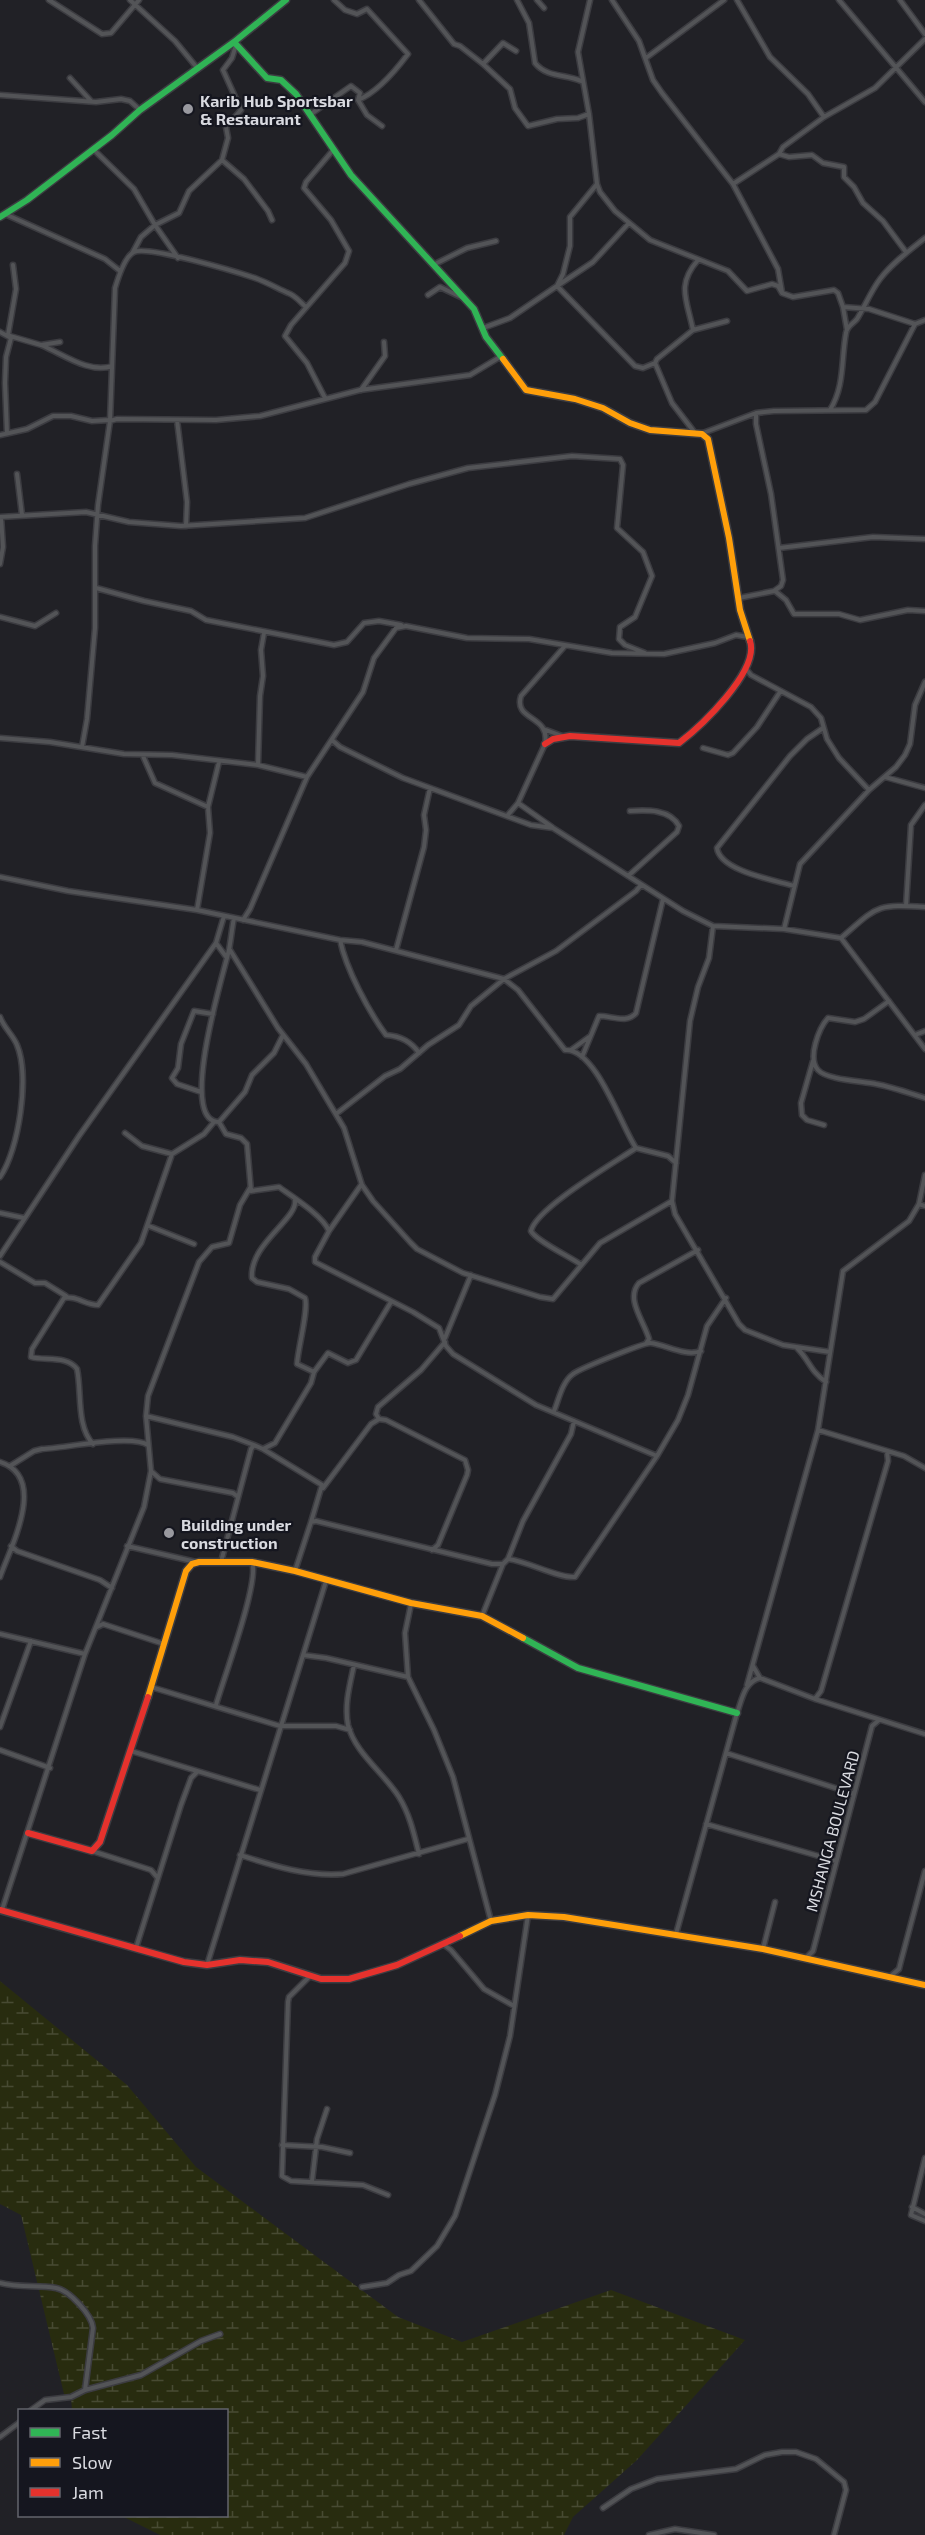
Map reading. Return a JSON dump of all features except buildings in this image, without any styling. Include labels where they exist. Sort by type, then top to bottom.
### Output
[{"type":"street","points":[[49,0],[102,34],[111,33],[139,0]]},
{"type":"street","points":[[130,0],[164,30],[199,69]]},
{"type":"street","points":[[2,215],[27,200],[140,110],[235,43],[286,0]]},
{"type":"street","points":[[334,0],[345,10],[357,14],[367,9],[408,54],[366,97],[358,100]]},
{"type":"street","points":[[420,0],[454,44],[483,64],[510,89],[515,108],[528,126],[557,119],[578,118],[589,114]]},
{"type":"street","points":[[517,0],[529,23],[534,60],[539,68],[554,75],[571,76],[582,81]]},
{"type":"street","points":[[537,0],[544,8]]},
{"type":"street","points":[[590,0],[578,52],[589,114],[597,184],[615,211],[650,240],[728,271],[747,291],[772,284],[778,286],[782,293],[793,297],[834,290],[838,293],[847,330],[841,383],[830,410]]},
{"type":"street","points":[[612,0],[639,41],[653,80],[733,184],[778,269],[782,293]]},
{"type":"street","points":[[646,58],[724,0]]},
{"type":"street","points":[[737,0],[770,57],[808,94],[824,117]]},
{"type":"street","points":[[840,0],[925,102]]},
{"type":"street","points":[[900,0],[925,34]]},
{"type":"street","points":[[733,184],[779,154],[783,147],[824,117],[875,88],[925,39]]},
{"type":"street","points":[[235,43],[267,78],[282,80],[296,94],[351,175],[474,309],[482,328],[500,357],[526,390],[603,408],[630,423],[650,430],[688,435],[756,413],[797,409],[866,410],[875,402],[915,324]]},
{"type":"street","points":[[82,747],[87,719],[96,588],[97,514],[110,420],[115,288],[120,271],[141,237],[155,225],[179,213],[189,191],[222,160],[228,138],[226,127],[241,110],[223,70],[232,58],[235,43]]},
{"type":"street","points":[[483,64],[503,43],[516,51]]},
{"type":"street","points":[[70,78],[92,102]]},
{"type":"street","points":[[311,114],[351,87],[360,93],[358,100],[367,115],[382,126]]},
{"type":"street","points":[[0,95],[92,102],[126,99],[140,110]]},
{"type":"street","points":[[93,149],[127,180],[179,258]]},
{"type":"street","points":[[326,399],[307,363],[285,336],[291,324],[349,256],[349,251],[331,220],[304,188],[306,182],[335,149]]},
{"type":"street","points":[[779,154],[789,158],[812,155],[823,163],[844,167],[844,177],[863,203],[883,221],[906,252]]},
{"type":"street","points":[[222,160],[244,178],[272,220]]},
{"type":"street","points":[[557,286],[563,274],[570,246],[570,217],[597,184]]},
{"type":"street","points":[[2,215],[105,259],[120,271]]},
{"type":"street","points":[[482,328],[510,318],[593,262],[629,223]]},
{"type":"street","points":[[847,330],[857,319],[861,308],[872,295],[881,278],[906,252],[925,238]]},
{"type":"street","points":[[435,264],[467,248],[496,241]]},
{"type":"street","points":[[133,252],[141,250],[179,258],[256,279],[279,291],[290,293],[306,307]]},
{"type":"street","points":[[693,330],[684,286],[686,276],[698,260]]},
{"type":"street","points":[[7,434],[5,400],[9,336],[16,289],[13,266]]},
{"type":"street","points":[[557,286],[635,366],[643,369],[655,363],[693,330],[727,321]]},
{"type":"street","points":[[428,295],[440,287],[462,297]]},
{"type":"street","points":[[843,307],[861,308],[915,324],[925,320]]},
{"type":"street","points":[[0,332],[41,345],[86,366],[104,369],[112,366]]},
{"type":"street","points":[[41,345],[60,342]]},
{"type":"street","points":[[360,390],[385,356],[384,342]]},
{"type":"street","points":[[0,435],[27,429],[53,416],[62,415],[92,421],[117,419],[234,420],[260,416],[360,390],[470,375],[500,357]]},
{"type":"street","points":[[565,646],[521,696],[519,701],[523,711],[546,729],[562,736],[679,743],[714,712],[746,668],[752,651],[743,624],[729,538],[708,439],[698,433],[672,402],[655,363]]},
{"type":"street","points":[[739,598],[774,591],[781,586],[783,580],[756,413]]},
{"type":"street","points":[[177,420],[187,502],[186,526]]},
{"type":"street","points":[[0,564],[3,547],[0,517],[86,512],[108,519],[129,522],[186,526],[305,518],[409,484],[468,468],[573,456],[620,459],[623,465],[617,528],[643,552],[652,576],[635,617],[620,627],[619,639],[625,645],[645,653]]},
{"type":"street","points":[[17,474],[22,515]]},
{"type":"street","points":[[779,548],[873,537],[925,539]]},
{"type":"street","points":[[96,588],[191,611],[206,620],[334,645],[347,642],[364,623],[380,621],[467,638],[529,639],[595,652],[678,652],[736,635],[748,637]]},
{"type":"street","points":[[774,591],[780,593],[794,614],[839,614],[860,620],[908,610],[925,611]]},
{"type":"street","points":[[0,617],[35,626],[56,613]]},
{"type":"street","points":[[736,635],[743,624]]},
{"type":"street","points":[[243,920],[250,909],[307,777],[363,692],[378,652],[396,628],[402,626]]},
{"type":"street","points":[[258,765],[260,696],[263,676],[261,650],[264,633]]},
{"type":"street","points":[[746,668],[751,675],[811,707],[821,718],[823,728],[839,758],[869,790]]},
{"type":"street","points":[[741,675],[751,675]]},
{"type":"street","points":[[784,930],[800,864],[869,790],[896,767],[910,744],[915,705],[925,682]]},
{"type":"street","points":[[703,748],[728,755],[734,753],[757,727],[780,692]]},
{"type":"street","points":[[794,886],[728,865],[718,855],[717,848],[790,756],[807,739],[823,728]]},
{"type":"street","points":[[507,816],[518,803],[545,744],[546,729]]},
{"type":"street","points":[[545,744],[562,736]]},
{"type":"street","points":[[0,738],[143,756],[172,755],[258,765],[307,777]]},
{"type":"street","points":[[332,740],[340,747],[403,778],[531,825],[553,828]]},
{"type":"street","points":[[143,756],[155,783],[208,807]]},
{"type":"street","points":[[197,910],[210,833],[208,807],[219,762]]},
{"type":"street","points":[[884,777],[925,789]]},
{"type":"street","points":[[396,950],[424,848],[426,830],[424,815],[430,788]]},
{"type":"street","points":[[518,803],[663,899],[713,926],[784,930],[841,938],[925,1049]]},
{"type":"street","points":[[906,906],[911,825],[925,805]]},
{"type":"street","points":[[628,876],[676,832],[679,826],[672,817],[656,811],[630,811]]},
{"type":"street","points":[[0,877],[68,891],[197,910],[340,940],[362,942],[504,979],[518,990],[564,1050],[571,1050],[582,1057],[610,1094],[636,1148],[668,1156],[676,1164]]},
{"type":"street","points":[[336,1114],[385,1076],[400,1069],[462,1023],[471,1006],[504,979],[556,951],[641,885]]},
{"type":"street","points":[[582,1057],[599,1016],[624,1020],[636,1013],[663,899]]},
{"type":"street","points":[[841,938],[874,909],[884,905],[925,907]]},
{"type":"street","points":[[0,1256],[79,1136],[216,943],[224,916]]},
{"type":"street","points":[[234,918],[229,950],[201,1065],[201,1092],[209,1118],[216,1122],[226,1134],[242,1138],[247,1144],[250,1188],[240,1205],[229,1243],[212,1247],[206,1252],[194,1274],[148,1396],[146,1416],[151,1471],[144,1507],[85,1654],[50,1768],[1,1910],[184,1962],[207,1965],[240,1960],[268,1962],[310,1976],[337,1980],[362,1976],[397,1965],[491,1921],[528,1915],[564,1917],[807,1957],[925,1985]]},
{"type":"street","points":[[713,926],[709,958],[698,987],[690,1021],[672,1201],[675,1214],[726,1298],[739,1324],[745,1330],[783,1345],[828,1350],[831,1353]]},
{"type":"street","points":[[340,940],[343,954],[372,1016],[386,1035],[396,1036],[413,1045],[419,1053]]},
{"type":"street","points":[[216,943],[227,958]]},
{"type":"street","points":[[229,950],[283,1035],[306,1064],[344,1128],[362,1185],[373,1202],[417,1249],[463,1273],[553,1299],[562,1291],[580,1264],[600,1243],[672,1201]]},
{"type":"street","points":[[824,1125],[807,1120],[802,1115],[801,1103],[814,1061],[818,1035],[828,1018],[855,1022],[864,1019],[889,1001]]},
{"type":"street","points":[[201,1092],[177,1084],[172,1078],[178,1068],[181,1044],[194,1011],[213,1014]]},
{"type":"street","points":[[0,1017],[17,1043],[23,1066],[19,1114],[12,1148],[0,1177]]},
{"type":"street","points":[[915,1035],[925,1031]]},
{"type":"street","points":[[0,1262],[35,1283],[45,1283],[66,1296],[91,1305],[98,1305],[141,1242],[172,1154],[204,1134],[245,1092],[252,1075],[274,1053],[283,1035]]},
{"type":"street","points":[[571,1050],[590,1037]]},
{"type":"street","points":[[814,1061],[817,1069],[823,1073],[876,1084],[925,1098]]},
{"type":"street","points":[[125,1133],[142,1146],[172,1154]]},
{"type":"street","points":[[580,1264],[552,1246],[536,1239],[531,1231],[532,1225],[545,1210],[636,1148]]},
{"type":"street","points":[[676,1934],[818,1430],[843,1271],[909,1221],[919,1204],[925,1175]]},
{"type":"street","points":[[362,1185],[329,1231],[315,1257],[315,1262],[413,1312],[439,1328],[453,1354],[536,1405],[657,1456]]},
{"type":"street","points":[[250,1188],[253,1192],[279,1187],[322,1222],[329,1231]]},
{"type":"street","points":[[295,1199],[294,1210],[256,1257],[252,1266],[252,1278],[257,1282],[288,1289],[305,1298],[307,1307],[298,1345],[297,1364],[314,1372]]},
{"type":"street","points":[[919,1204],[925,1206]]},
{"type":"street","points":[[0,1213],[24,1218]]},
{"type":"street","points":[[148,1226],[194,1245]]},
{"type":"street","points":[[647,1342],[649,1339],[633,1299],[635,1288],[639,1283],[698,1250]]},
{"type":"street","points":[[380,1419],[376,1414],[378,1407],[421,1370],[445,1340],[471,1275]]},
{"type":"street","points":[[66,1296],[57,1306],[35,1343],[31,1357],[63,1360],[74,1365],[79,1378],[81,1412],[89,1440],[93,1444]]},
{"type":"street","points":[[508,1559],[526,1562],[562,1576],[575,1577],[657,1456],[678,1420],[688,1395],[707,1326],[726,1298]]},
{"type":"street","points":[[263,1449],[275,1443],[311,1383],[314,1372],[328,1353],[348,1363],[356,1359],[391,1302]]},
{"type":"street","points":[[554,1411],[565,1384],[572,1375],[647,1342],[691,1354],[701,1351]]},
{"type":"street","points":[[797,1347],[804,1355],[810,1369],[826,1382]]},
{"type":"street","points":[[146,1416],[233,1437],[254,1445],[316,1479],[323,1488]]},
{"type":"street","points":[[295,1571],[323,1488],[371,1424],[380,1419],[438,1445],[465,1460],[467,1464],[467,1476],[438,1545],[432,1550]]},
{"type":"street","points":[[482,1616],[503,1563],[508,1559],[523,1521],[571,1434],[574,1421]]},
{"type":"street","points":[[818,1430],[904,1456],[925,1468]]},
{"type":"street","points":[[10,1466],[23,1460],[34,1451],[42,1449],[132,1440],[148,1446]]},
{"type":"street","points":[[221,1562],[250,1449],[254,1445]]},
{"type":"street","points":[[815,1699],[821,1691],[888,1461],[887,1451]]},
{"type":"street","points":[[18,1473],[23,1460]]},
{"type":"street","points":[[0,1462],[10,1466],[18,1473],[26,1500],[0,1577]]},
{"type":"street","points":[[151,1471],[160,1479],[233,1493],[238,1498]]},
{"type":"street","points":[[150,1483],[160,1479]]},
{"type":"street","points":[[311,1522],[324,1522],[492,1564],[503,1563]]},
{"type":"street","points":[[11,1545],[17,1551],[100,1580],[112,1587]]},
{"type":"street","points":[[438,1545],[445,1553]]},
{"type":"street","points":[[127,1546],[199,1562],[252,1562],[295,1571],[411,1603],[482,1616],[578,1668],[737,1713]]},
{"type":"street","points":[[9,1552],[17,1551]]},
{"type":"street","points":[[92,1851],[100,1842],[131,1751],[186,1570],[192,1564],[199,1562]]},
{"type":"street","points":[[216,1705],[250,1589],[254,1567],[252,1562]]},
{"type":"street","points":[[207,1965],[326,1581]]},
{"type":"street","points":[[411,1603],[405,1633],[408,1677],[448,1761],[458,1791],[468,1839],[491,1921]]},
{"type":"street","points":[[97,1627],[104,1624],[164,1644]]},
{"type":"street","points":[[0,1634],[85,1654]]},
{"type":"street","points":[[0,1727],[31,1641]]},
{"type":"street","points":[[303,1655],[408,1677]]},
{"type":"street","points":[[354,1665],[348,1693],[350,1730],[362,1750],[399,1797],[411,1820],[419,1854]]},
{"type":"street","points":[[753,1666],[760,1678],[815,1699],[925,1734]]},
{"type":"street","points":[[747,1685],[760,1678]]},
{"type":"street","points":[[151,1687],[280,1726],[336,1726],[350,1730]]},
{"type":"street","points":[[867,1716],[872,1726],[879,1720]]},
{"type":"street","points":[[283,1718],[289,1725]]},
{"type":"street","name":"MSHANGA BOULEVARD","points":[[813,1951],[872,1726]]},
{"type":"street","points":[[0,1750],[50,1768]]},
{"type":"street","points":[[131,1751],[260,1790]]},
{"type":"street","points":[[726,1753],[854,1794]]},
{"type":"street","points":[[189,1769],[191,1778]]},
{"type":"street","points":[[136,1948],[191,1778],[197,1772]]},
{"type":"street","points":[[706,1824],[836,1861]]},
{"type":"street","points":[[28,1833],[152,1870],[158,1878]]},
{"type":"street","points":[[240,1855],[325,1876],[343,1874],[468,1839]]},
{"type":"street","points":[[152,1870],[161,1867]]},
{"type":"street","points":[[892,1976],[898,1969],[925,1871]]},
{"type":"street","points":[[917,1900],[925,1899]]},
{"type":"street","points":[[763,1950],[775,1902]]},
{"type":"street","points":[[362,2288],[387,2283],[411,2271],[437,2246],[448,2229],[465,2189],[495,2095],[510,2036],[528,1915]]},
{"type":"street","points":[[443,1943],[484,1989],[514,2006]]},
{"type":"street","points":[[807,1957],[813,1951],[821,1961]]},
{"type":"street","points":[[898,1969],[904,1979]]},
{"type":"street","points":[[310,1976],[293,1993],[288,2002],[281,2173],[284,2178],[291,2181],[363,2185],[388,2195]]},
{"type":"street","points":[[312,2181],[316,2146],[327,2109]]},
{"type":"street","points":[[282,2145],[316,2146],[350,2153]]},
{"type":"street","points":[[925,2158],[910,2214],[925,2221]]},
{"type":"street","points":[[912,2207],[925,2214]]},
{"type":"street","points":[[0,2283],[15,2287],[57,2288],[64,2291],[92,2317],[93,2328],[85,2390]]},
{"type":"street","points":[[33,2409],[45,2400],[71,2397],[85,2390],[141,2375],[201,2341],[220,2334]]},
{"type":"street","points":[[0,2437],[18,2424]]},
{"type":"street","points":[[603,2508],[631,2489],[657,2479],[736,2469],[765,2455],[796,2452],[816,2459],[844,2482],[846,2490],[834,2535]]},
{"type":"street","points":[[649,2535],[675,2529],[714,2535]]},
{"type":"green space","points":[[0,1981],[127,2085],[196,2167],[398,2317],[462,2342],[611,2290],[745,2340],[637,2460],[573,2517],[564,2535],[160,2535],[124,2517],[228,2517],[228,2409],[72,2409],[71,2398],[64,2394],[21,2215],[0,2204]]},
{"type":"traffic: fast","points":[[0,217],[27,200],[112,135],[140,110],[234,42],[286,0]]},
{"type":"traffic: fast","points":[[234,42],[267,78],[281,80],[296,94],[351,175],[474,309],[486,337],[503,359]]},
{"type":"traffic: fast","points":[[523,1638],[578,1668],[737,1713]]},
{"type":"traffic: slow","points":[[503,359],[526,390],[575,399],[603,408],[630,423],[650,430],[702,434],[708,439],[729,538],[740,610],[750,641]]},
{"type":"traffic: slow","points":[[148,1697],[186,1571],[192,1564],[199,1562],[252,1562],[295,1571],[411,1603],[482,1616],[523,1638]]},
{"type":"traffic: slow","points":[[460,1936],[491,1921],[528,1915],[564,1917],[763,1949],[925,1985]]},
{"type":"traffic: jam","points":[[545,744],[553,739],[570,736],[679,743],[713,712],[737,682],[751,653],[750,641]]},
{"type":"traffic: jam","points":[[28,1833],[92,1851],[100,1842],[148,1697]]},
{"type":"traffic: jam","points":[[0,1910],[184,1962],[207,1965],[240,1960],[268,1962],[321,1979],[349,1979],[397,1965],[460,1936]]},
{"type":"place","name":"Karib Hub Sportsbar & Restaurant","points":[[188,109]]},
{"type":"place","name":"Building under construction","points":[[169,1533]]}]
